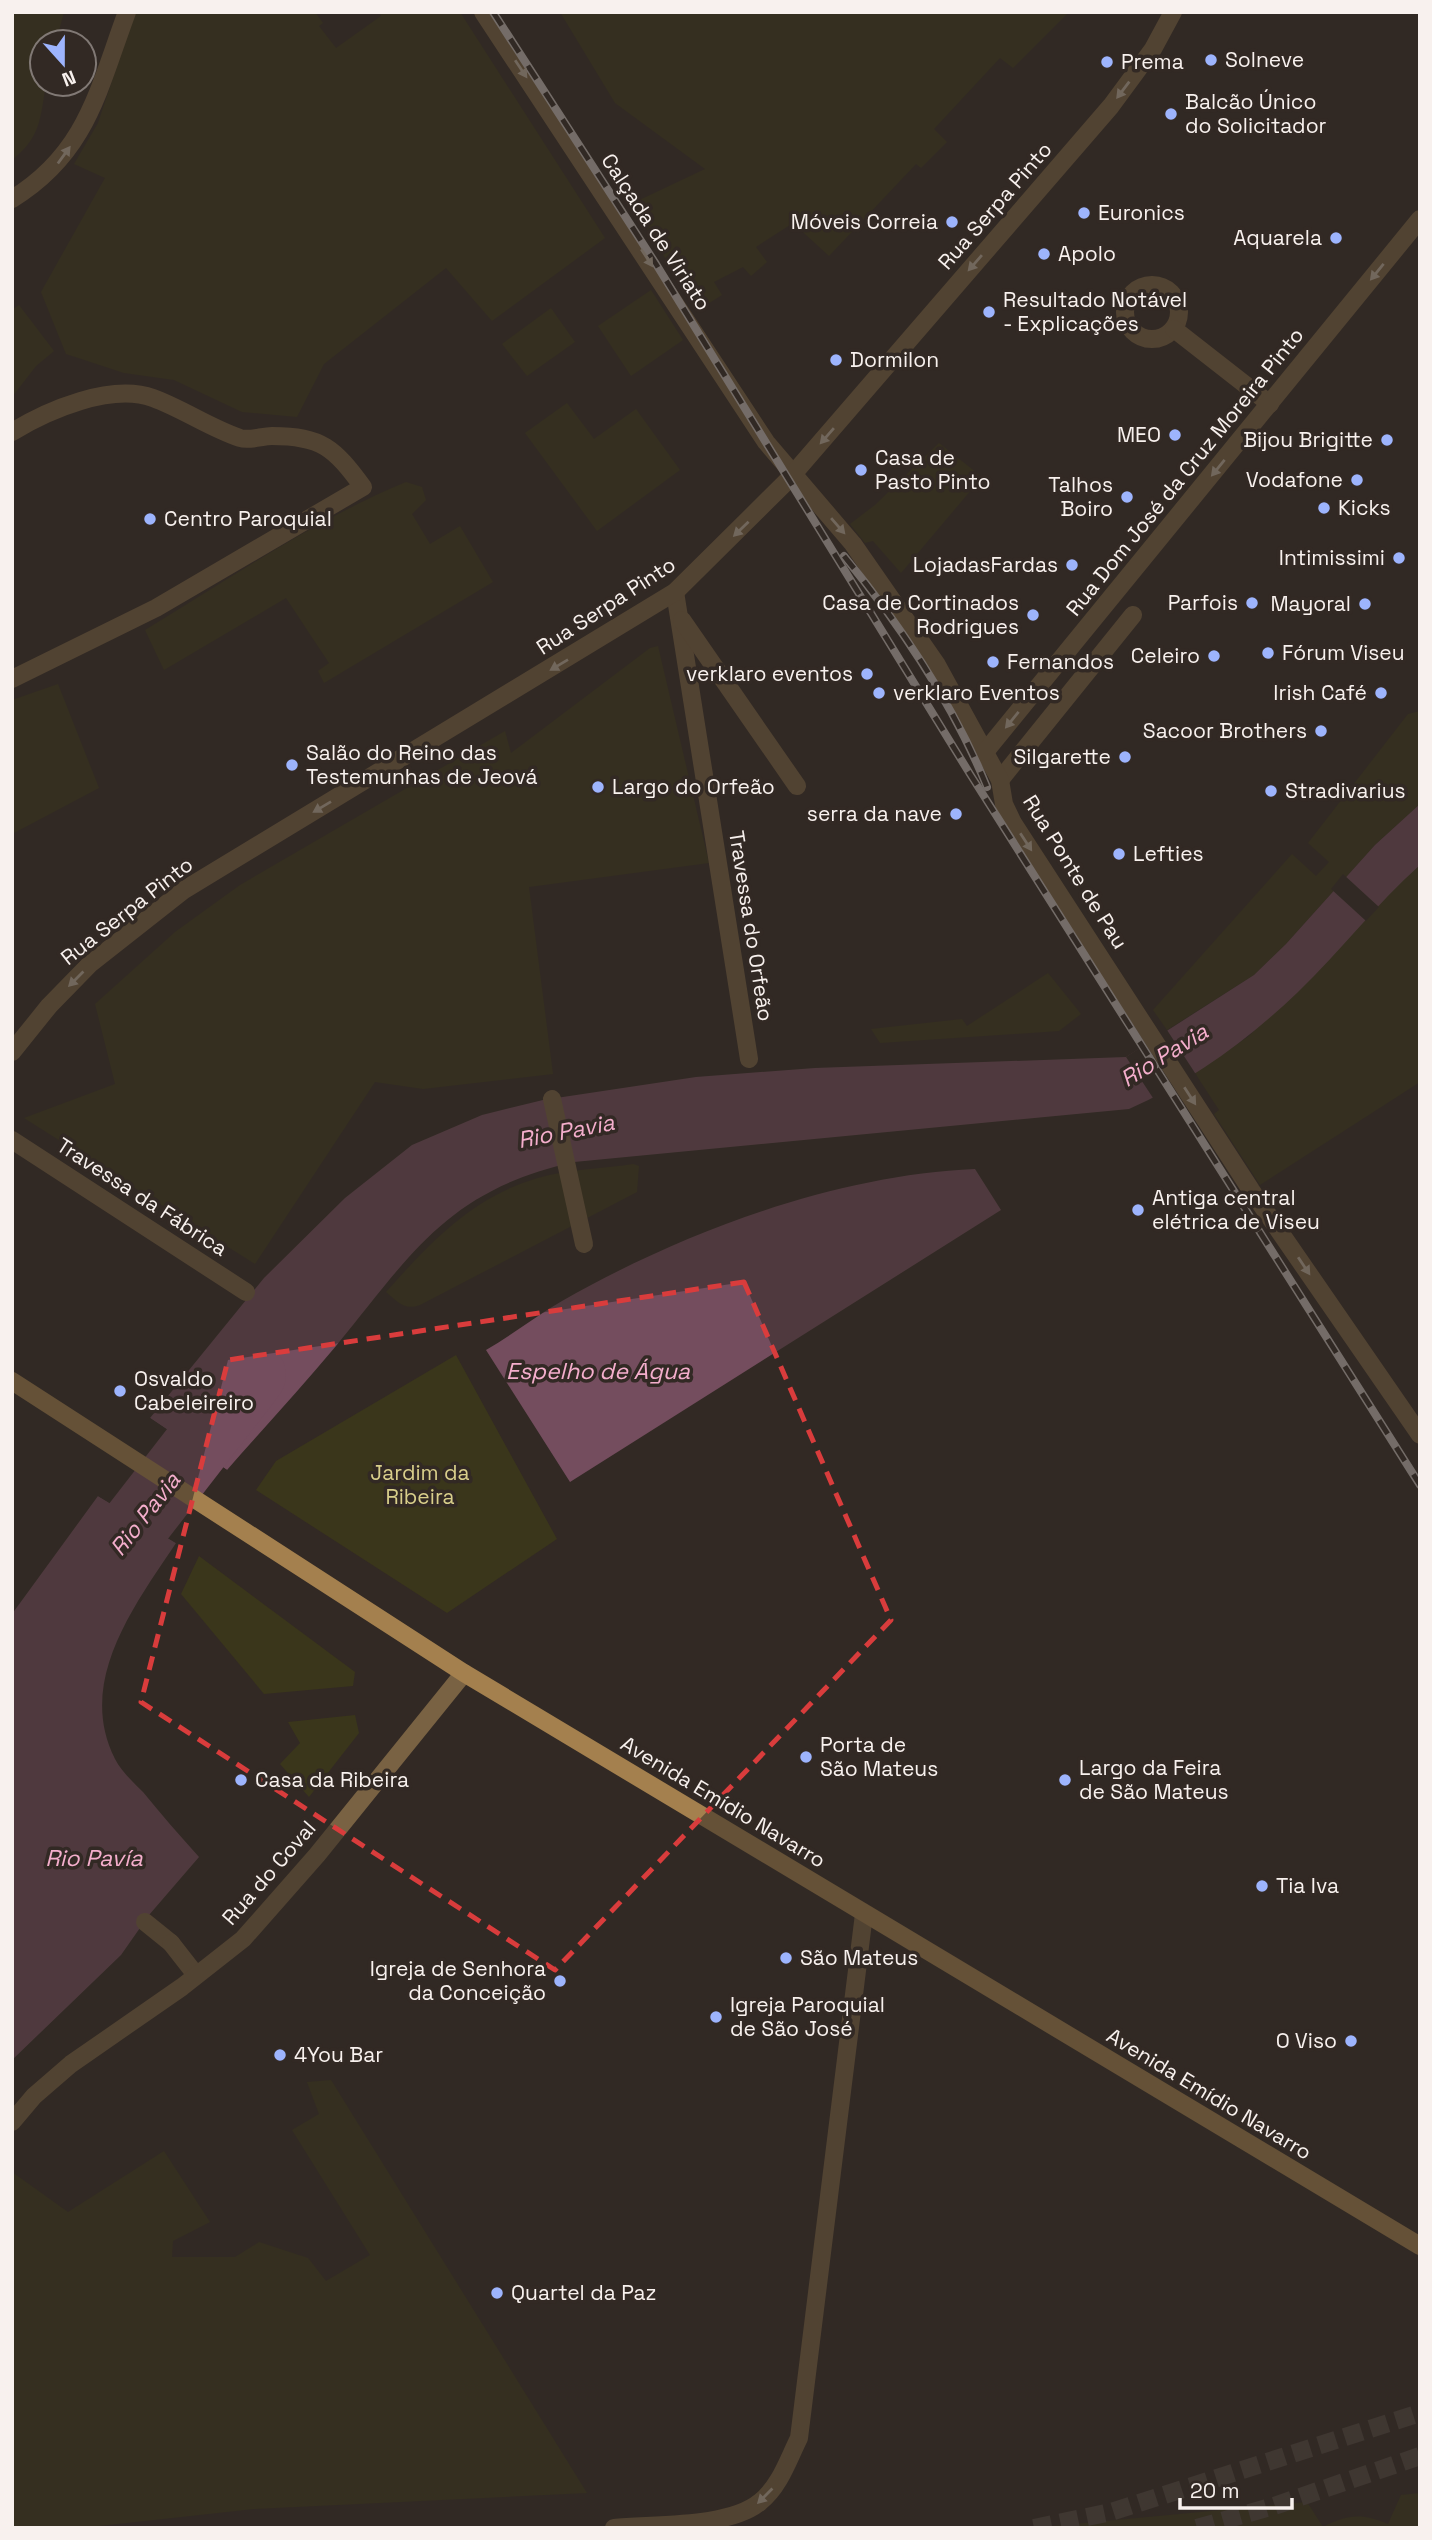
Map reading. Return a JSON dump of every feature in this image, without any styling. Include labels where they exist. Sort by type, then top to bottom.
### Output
[{"type":"main road","name":"Avenida Emídio Navarro","points":[[12,1381],[464,1673],[1420,2246]]},
{"type":"street","points":[[12,199],[38,183],[53,169],[77,137],[93,104],[127,12]]},
{"type":"street","name":"Calçada de Viriato","points":[[483,12],[766,442],[793,475]]},
{"type":"street","name":"Rua Serpa Pinto","points":[[12,1052],[49,1006],[90,964],[184,890],[675,592],[793,475],[1111,106],[1153,49],[1173,12]]},
{"type":"street","name":"Rua Dom José da Cruz Moreira Pinto","points":[[985,752],[1420,219]]},
{"type":"street","points":[[1174,329],[1270,404]]},
{"type":"street","points":[[12,432],[40,415],[118,391],[151,397],[243,439],[270,436],[313,438],[344,461],[363,487],[156,608],[12,679]]},
{"type":"street","name":"Rua Ponte de Pau","points":[[793,475],[853,544],[937,665],[1000,780],[1004,804],[1013,823],[1251,1190],[1420,1435]]},
{"type":"street","name":"Travessa do Orfeão","points":[[675,592],[750,1059]]},
{"type":"street","points":[[1000,780],[1133,615]]},
{"type":"street","points":[[680,617],[797,786]]},
{"type":"street","points":[[552,1099],[584,1244]]},
{"type":"street","name":"Travessa da Fábrica","points":[[12,1140],[246,1292]]},
{"type":"street","name":"Rua do Coval","points":[[12,2122],[34,2096],[71,2064],[243,1939],[317,1855],[464,1673]]},
{"type":"street","points":[[614,2528],[727,2518],[759,2503],[778,2482],[799,2438],[864,1914]]},
{"type":"street","points":[[145,1922],[171,1944],[196,1975]]},
{"type":"highlighted area","points":[[744,1282],[891,1620],[555,1970],[141,1702],[228,1360]]},
{"type":"green space","points":[[12,12],[64,12],[60,28],[28,28],[28,98],[44,98],[34,135],[22,152],[12,160]]},
{"type":"green space","points":[[135,12],[315,12],[323,23],[319,26],[336,48],[381,16],[379,12],[460,12],[605,238],[492,321],[446,268],[324,364],[297,417],[242,412],[174,380],[124,373],[66,354],[41,292],[105,178],[74,164],[98,123]]},
{"type":"green space","points":[[560,12],[1069,12],[1013,68],[1000,58],[934,129],[947,142],[921,168],[916,164],[829,256],[793,223],[756,247],[767,262],[751,276],[743,267],[714,282],[722,295],[698,310],[631,204],[705,169],[615,103]]},
{"type":"green space","points":[[651,290],[683,340],[631,376],[598,326]]},
{"type":"green space","points":[[19,305],[54,351],[36,366],[12,397],[12,310]]},
{"type":"green space","points":[[551,308],[575,342],[527,376],[502,344]]},
{"type":"green space","points":[[567,403],[594,439],[636,409],[680,470],[597,531],[525,433]]},
{"type":"green space","points":[[939,443],[982,477],[901,573],[873,541],[865,543],[850,524],[875,505]]},
{"type":"green space","points":[[406,482],[422,487],[426,500],[412,514],[430,544],[460,526],[493,582],[324,683],[318,671],[329,663],[286,598],[164,670],[145,630],[305,532]]},
{"type":"green space","points":[[658,646],[709,863],[529,887],[553,1074],[423,1089],[375,1082],[255,1264],[24,1118],[115,1084],[95,1004],[175,932],[240,885],[505,731],[511,753],[650,648]]},
{"type":"green space","points":[[58,684],[99,788],[12,834],[12,700]]},
{"type":"green space","points":[[1420,711],[1420,804],[1375,845],[1286,944],[1254,975],[1167,1030],[1153,1010],[1292,854],[1316,876],[1329,862],[1308,843],[1408,714]]},
{"type":"green space","points":[[1420,865],[1420,1082],[1260,1185],[1214,1114],[1219,1110],[1195,1073],[1249,1036],[1383,897]]},
{"type":"green space","points":[[1048,973],[1081,1014],[1059,1031],[880,1043],[871,1029],[962,1019],[967,1026]]},
{"type":"green space","points":[[633,1164],[639,1166],[637,1192],[420,1305],[405,1306],[386,1292],[436,1239],[454,1224],[514,1186],[549,1175]]},
{"type":"green space","name":"Jardim da Ribeira","points":[[456,1355],[557,1539],[447,1613],[256,1490],[276,1461]]},
{"type":"green space","points":[[199,1556],[355,1672],[353,1686],[264,1694],[181,1594]]},
{"type":"green space","points":[[355,1715],[359,1733],[309,1797],[280,1764],[300,1743],[288,1722]]},
{"type":"green space","points":[[331,2080],[587,2493],[254,2509],[81,2528],[12,2528],[12,2172],[68,2212],[164,2151],[210,2222],[173,2241],[172,2257],[235,2257],[259,2242],[308,2258],[326,2281],[370,2255],[292,2130],[319,2114],[307,2082]]},
{"type":"green space","points":[[1420,2493],[1420,2528],[1032,2528],[1307,2502],[1323,2527],[1355,2516],[1388,2524],[1401,2495]]},
{"type":"water","points":[[1420,804],[1420,865],[1279,1009],[1219,1058],[1152,1098],[1129,1109],[574,1162],[531,1174],[494,1189],[463,1208],[411,1254],[323,1362],[227,1470],[150,1418],[264,1278],[345,1198],[412,1145],[482,1115],[543,1100],[696,1077],[815,1068],[1126,1057],[1254,975],[1286,944],[1375,845]]},
{"type":"water","name":"Espelho de Água","points":[[975,1169],[1001,1210],[570,1482],[486,1350],[552,1307],[609,1276],[709,1230],[761,1211],[868,1182]]},
{"type":"water","name":"Rio Pavía","points":[[98,1496],[176,1543],[143,1592],[115,1646],[106,1673],[102,1702],[105,1730],[115,1759],[199,1857],[149,1915],[121,1955],[12,2060],[12,1614]]},
{"type":"pier","points":[[1343,874],[1379,907],[1366,921],[1331,889]]},
{"type":"pier","points":[[1167,1030],[1197,1076],[1155,1101],[1126,1057]]},
{"type":"pier","points":[[150,1418],[227,1470],[225,1473],[148,1421]]},
{"type":"pier","points":[[100,1493],[177,1540],[176,1543],[98,1496]]},
{"type":"waterway","name":"Rio Pavia","points":[[85,1598],[110,1558],[252,1375]]},
{"type":"tunnel","points":[[1034,2528],[1111,2512],[1420,2413]]},
{"type":"tunnel","points":[[1197,2528],[1274,2506],[1420,2456]]},
{"type":"railway","points":[[493,12],[656,264],[970,774],[1420,1485]]},
{"type":"railway","points":[[844,556],[886,610],[942,695],[987,787]]},
{"type":"place","name":"Solneve","points":[[1211,60]]},
{"type":"place","name":"Prema","points":[[1107,62]]},
{"type":"place","name":"Balcão Único do Solicitador","points":[[1171,114]]},
{"type":"place","name":"Euronics","points":[[1084,213]]},
{"type":"place","name":"Móveis Correia","points":[[952,222]]},
{"type":"place","name":"Aquarela","points":[[1336,238]]},
{"type":"place","name":"Apolo","points":[[1044,254]]},
{"type":"place","name":"Resultado Notável - Explicações","points":[[989,312]]},
{"type":"place","name":"Dormilon","points":[[836,360]]},
{"type":"place","name":"MEO","points":[[1175,435]]},
{"type":"place","name":"Bijou Brigitte","points":[[1387,440]]},
{"type":"place","name":"Casa de Pasto Pinto","points":[[861,470]]},
{"type":"place","name":"Vodafone","points":[[1357,480]]},
{"type":"place","name":"Talhos Boiro","points":[[1127,497]]},
{"type":"place","name":"Kicks","points":[[1324,508]]},
{"type":"place","name":"Centro Paroquial","points":[[150,519]]},
{"type":"place","name":"Intimissimi","points":[[1399,558]]},
{"type":"place","name":"LojadasFardas","points":[[1072,565]]},
{"type":"place","name":"Parfois","points":[[1252,603]]},
{"type":"place","name":"Mayoral","points":[[1365,604]]},
{"type":"place","name":"Casa de Cortinados Rodrigues","points":[[1033,615]]},
{"type":"place","name":"Fórum Viseu","points":[[1268,653]]},
{"type":"place","name":"Celeiro","points":[[1214,656]]},
{"type":"place","name":"Fernandos","points":[[993,662]]},
{"type":"place","name":"verklaro eventos","points":[[867,674]]},
{"type":"place","name":"verklaro Eventos","points":[[879,693]]},
{"type":"place","name":"Irish Café","points":[[1381,693]]},
{"type":"place","name":"Sacoor Brothers","points":[[1321,731]]},
{"type":"place","name":"Silgarette","points":[[1125,757]]},
{"type":"place","name":"Salão do Reino das Testemunhas de Jeová","points":[[292,765]]},
{"type":"place","name":"Largo do Orfeão","points":[[598,787]]},
{"type":"place","name":"Stradivarius","points":[[1271,791]]},
{"type":"place","name":"serra da nave","points":[[956,814]]},
{"type":"place","name":"Lefties","points":[[1119,854]]},
{"type":"place","name":"Antiga central elétrica de Viseu","points":[[1138,1210]]},
{"type":"place","name":"Osvaldo Cabeleireiro","points":[[120,1391]]},
{"type":"place","name":"Porta de São Mateus","points":[[806,1757]]},
{"type":"place","name":"Casa da Ribeira","points":[[241,1780]]},
{"type":"place","name":"Largo da Feira de São Mateus","points":[[1065,1780]]},
{"type":"place","name":"Tia Iva","points":[[1262,1886]]},
{"type":"place","name":"São Mateus","points":[[786,1958]]},
{"type":"place","name":"Igreja de Senhora da Conceição","points":[[560,1981]]},
{"type":"place","name":"Igreja Paroquial de São José","points":[[716,2017]]},
{"type":"place","name":"O Viso","points":[[1351,2041]]},
{"type":"place","name":"4You Bar","points":[[280,2055]]},
{"type":"place","name":"Quartel da Paz","points":[[497,2293]]}]
